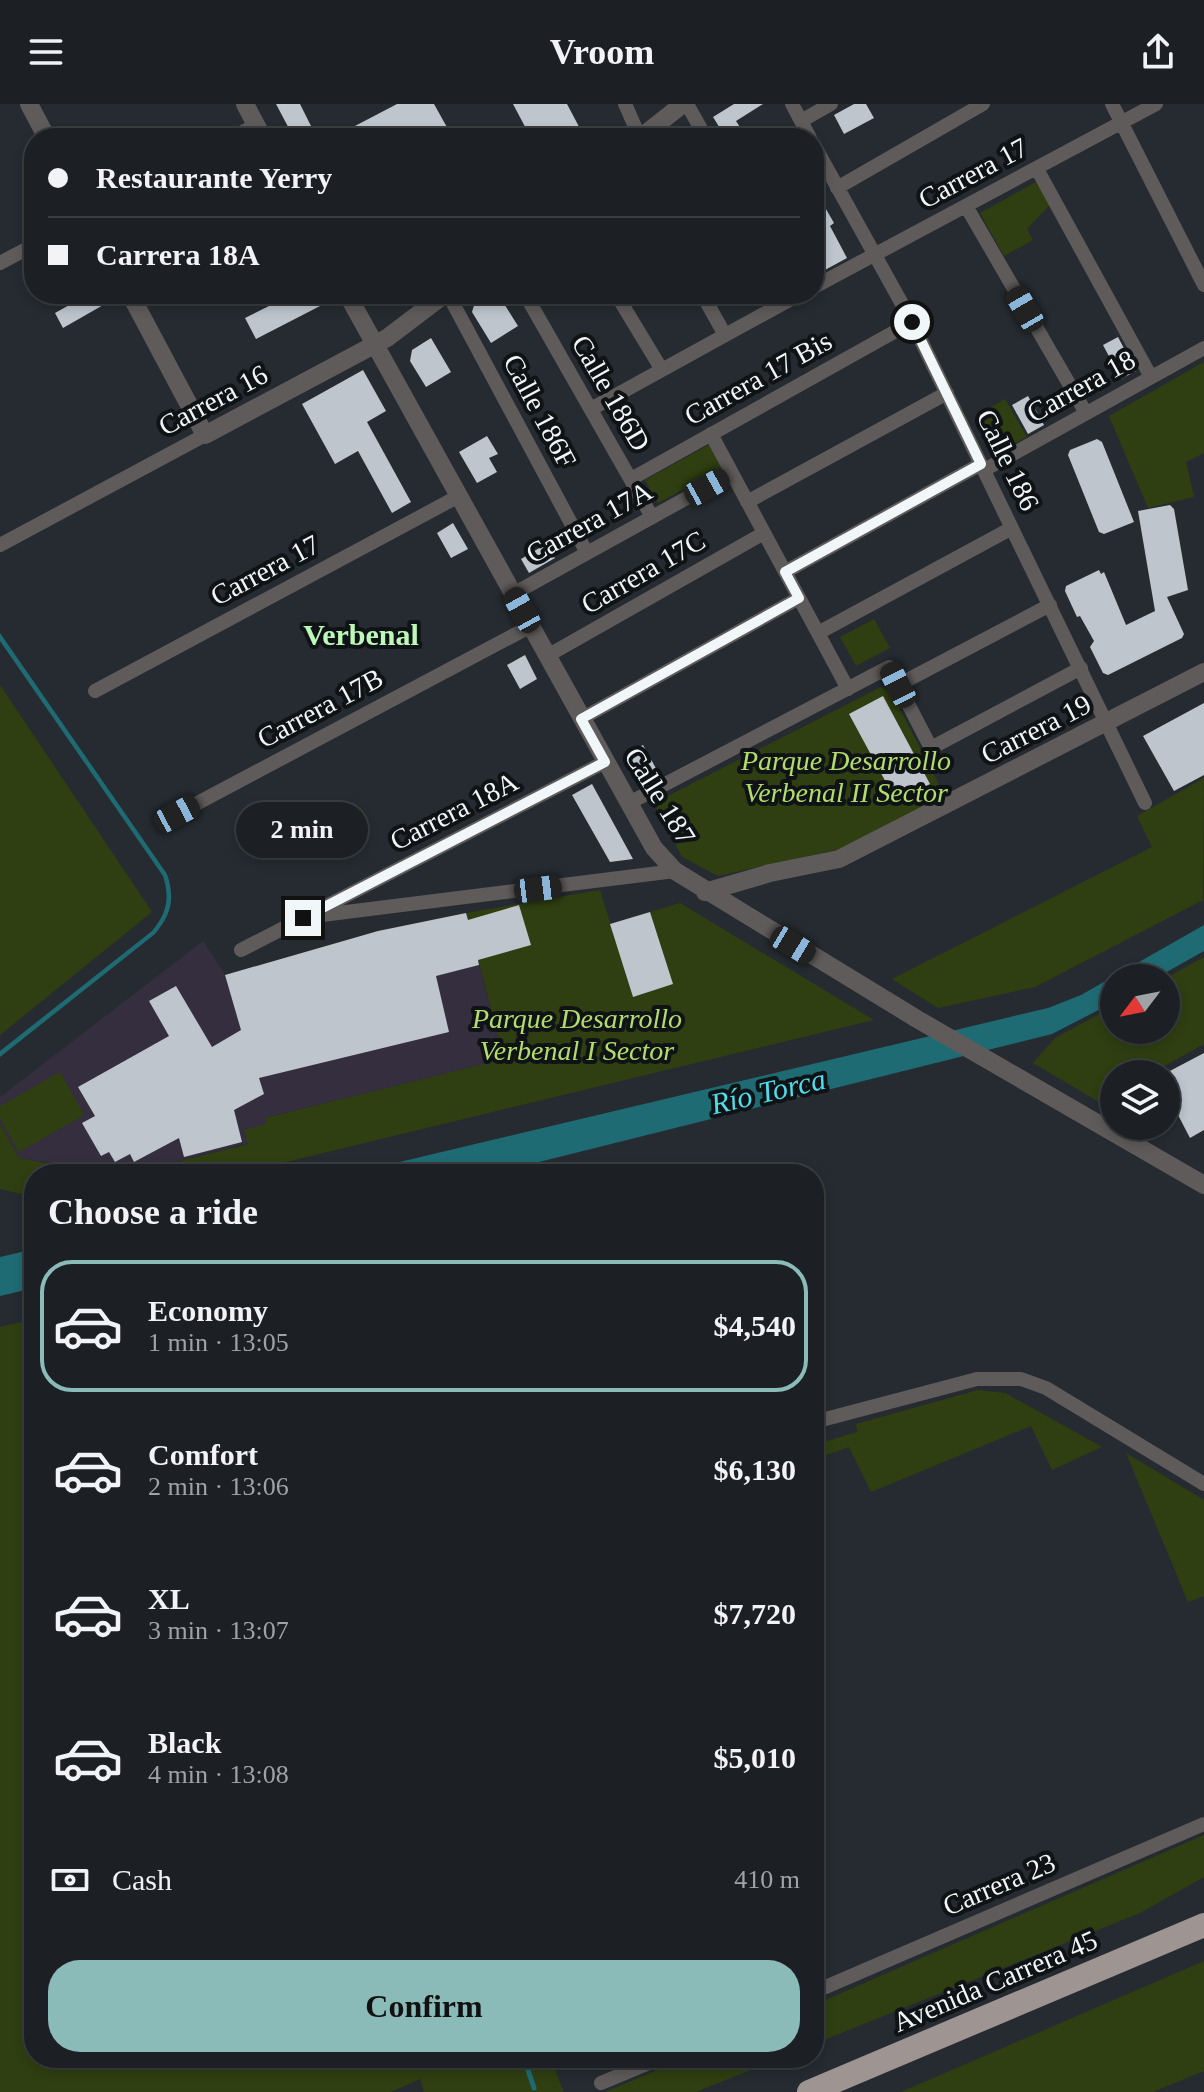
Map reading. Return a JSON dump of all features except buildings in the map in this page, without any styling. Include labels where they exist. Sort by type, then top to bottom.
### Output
[{"type":"highway","name":"Avenida Carrera 45","points":[[809,2092],[1204,1925]]},
{"type":"street","points":[[29,104],[42,128]]},
{"type":"street","points":[[245,104],[257,128]]},
{"type":"street","points":[[625,104],[636,128]]},
{"type":"street","points":[[653,128],[685,104],[700,128]]},
{"type":"street","points":[[792,104],[805,128]]},
{"type":"street","points":[[801,121],[831,104]]},
{"type":"street","points":[[837,188],[983,104]]},
{"type":"street","points":[[1112,104],[1204,285]]},
{"type":"street","name":"Carrera 17","points":[[824,282],[1156,104]]},
{"type":"street","name":"Calle 186","points":[[824,164],[912,322],[1145,803]]},
{"type":"street","points":[[1037,169],[1151,377]]},
{"type":"street","points":[[966,206],[1086,413]]},
{"type":"street","points":[[0,263],[24,250]]},
{"type":"street","points":[[135,304],[205,435]]},
{"type":"street","name":"Calle 187","points":[[352,304],[605,762],[654,848],[675,871],[922,1022],[1204,1185]]},
{"type":"street","name":"Carrera 16","points":[[0,545],[374,345],[433,304]]},
{"type":"street","name":"Calle 186F","points":[[452,304],[587,553]]},
{"type":"street","name":"Calle 186D","points":[[531,304],[652,517]]},
{"type":"street","points":[[622,304],[662,370]]},
{"type":"street","points":[[708,304],[725,335]]},
{"type":"street","points":[[591,409],[781,304]]},
{"type":"street","name":"Carrera 17 Bis","points":[[631,479],[912,322]]},
{"type":"street","name":"Carrera 18","points":[[785,572],[1204,348]]},
{"type":"street","points":[[747,502],[947,393]]},
{"type":"street","points":[[711,434],[848,689]]},
{"type":"street","name":"Carrera 17A","points":[[513,594],[732,473]]},
{"type":"street","name":"Carrera 17","points":[[95,691],[459,496]]},
{"type":"street","points":[[818,633],[1012,528]]},
{"type":"street","name":"Carrera 17C","points":[[547,656],[764,533]]},
{"type":"street","points":[[581,719],[799,598]]},
{"type":"street","points":[[898,685],[1050,605]]},
{"type":"street","name":"Carrera 17B","points":[[177,814],[531,626]]},
{"type":"street","points":[[629,803],[889,667],[931,748],[1081,668]]},
{"type":"street","name":"Carrera 19","points":[[705,892],[839,859],[1108,724],[1204,672]]},
{"type":"street","name":"Carrera 18A","points":[[241,950],[605,762]]},
{"type":"street","points":[[303,918],[675,871]]},
{"type":"street","points":[[745,916],[740,894],[756,877]]},
{"type":"street","points":[[824,1419],[977,1379],[1021,1379],[1046,1388],[1204,1484]]},
{"type":"street","name":"Carrera 23","points":[[824,1988],[1204,1824]]},
{"type":"street","points":[[601,2083],[637,2068]]},
{"type":"shaded area","points":[[203,941],[225,975],[240,1025],[479,965],[504,1059],[265,1118],[266,1124],[248,1143],[166,1164],[60,1164],[19,1158],[0,1124],[0,1097]]},
{"type":"green space","points":[[1036,182],[1050,205],[1027,229],[1033,240],[1004,256],[980,213]]},
{"type":"green space","points":[[1204,362],[1204,453],[1186,462],[1194,497],[1148,508],[1109,416]]},
{"type":"green space","points":[[1005,399],[1027,437],[996,453],[978,414]]},
{"type":"green space","points":[[712,443],[725,467],[658,503],[645,480]]},
{"type":"green space","points":[[874,619],[890,648],[856,666],[840,637]]},
{"type":"green space","points":[[0,685],[152,912],[0,1035]]},
{"type":"green space","name":"Parque Desarrollo Verbenal II Sector","points":[[881,687],[892,694],[945,796],[849,847],[718,876],[682,857],[654,803]]},
{"type":"green space","points":[[1204,778],[1203,900],[1035,987],[938,1008],[892,979],[1152,847],[1137,816]]},
{"type":"green space","name":"Parque Desarrollo Verbenal I Sector","points":[[600,890],[633,997],[672,984],[650,912],[680,903],[874,1020],[277,1164],[167,1164],[248,1144],[244,1130],[266,1124],[265,1118],[504,1059],[466,913]]},
{"type":"green space","points":[[1204,957],[1204,1044],[1175,1060],[1100,1060],[1099,1102],[1033,1063],[1055,1038],[1100,1014],[1100,1044],[1180,1044],[1180,970]]},
{"type":"green space","points":[[60,1072],[84,1115],[19,1152],[0,1118],[0,1106]]},
{"type":"green space","points":[[0,1124],[19,1158],[53,1164],[24,1164],[24,1195],[0,1189]]},
{"type":"green space","points":[[24,1321],[24,2068],[554,2068],[564,2092],[424,2092],[420,2079],[391,2092],[0,2092],[0,1327]]},
{"type":"green space","points":[[978,1390],[1005,1393],[1102,1447],[1052,1470],[1031,1426],[871,1492],[849,1447],[824,1456],[824,1442],[857,1432],[856,1424]]},
{"type":"green space","points":[[1126,1453],[1204,1500],[1204,1596],[1188,1602]]},
{"type":"green space","points":[[1204,1835],[1204,1877],[1140,1913],[824,2040],[824,2001]]},
{"type":"green space","points":[[1204,1961],[1204,2071],[1153,2092],[901,2092]]},
{"type":"green space","points":[[662,2068],[755,2068],[696,2092],[605,2092]]},
{"type":"water","points":[[0,633],[167,874],[171,898],[165,920],[155,934],[0,1057],[0,1051],[152,931],[161,918],[167,898],[163,876],[0,641]]},
{"type":"water","points":[[1204,925],[1204,951],[1180,964],[1135,964]]},
{"type":"water","name":"Río Torca","points":[[1100,984],[1100,1009],[1052,1034],[531,1164],[391,1164],[1048,1008]]},
{"type":"water","points":[[24,1251],[24,1290],[0,1296],[0,1257]]},
{"type":"waterway","points":[[527,2068],[534,2088]]},
{"type":"district","name":"Verbenal","points":[[361,634]]},
{"type":"route","points":[[303,918],[605,762],[581,719],[799,598],[785,572],[981,464],[912,322]]}]
